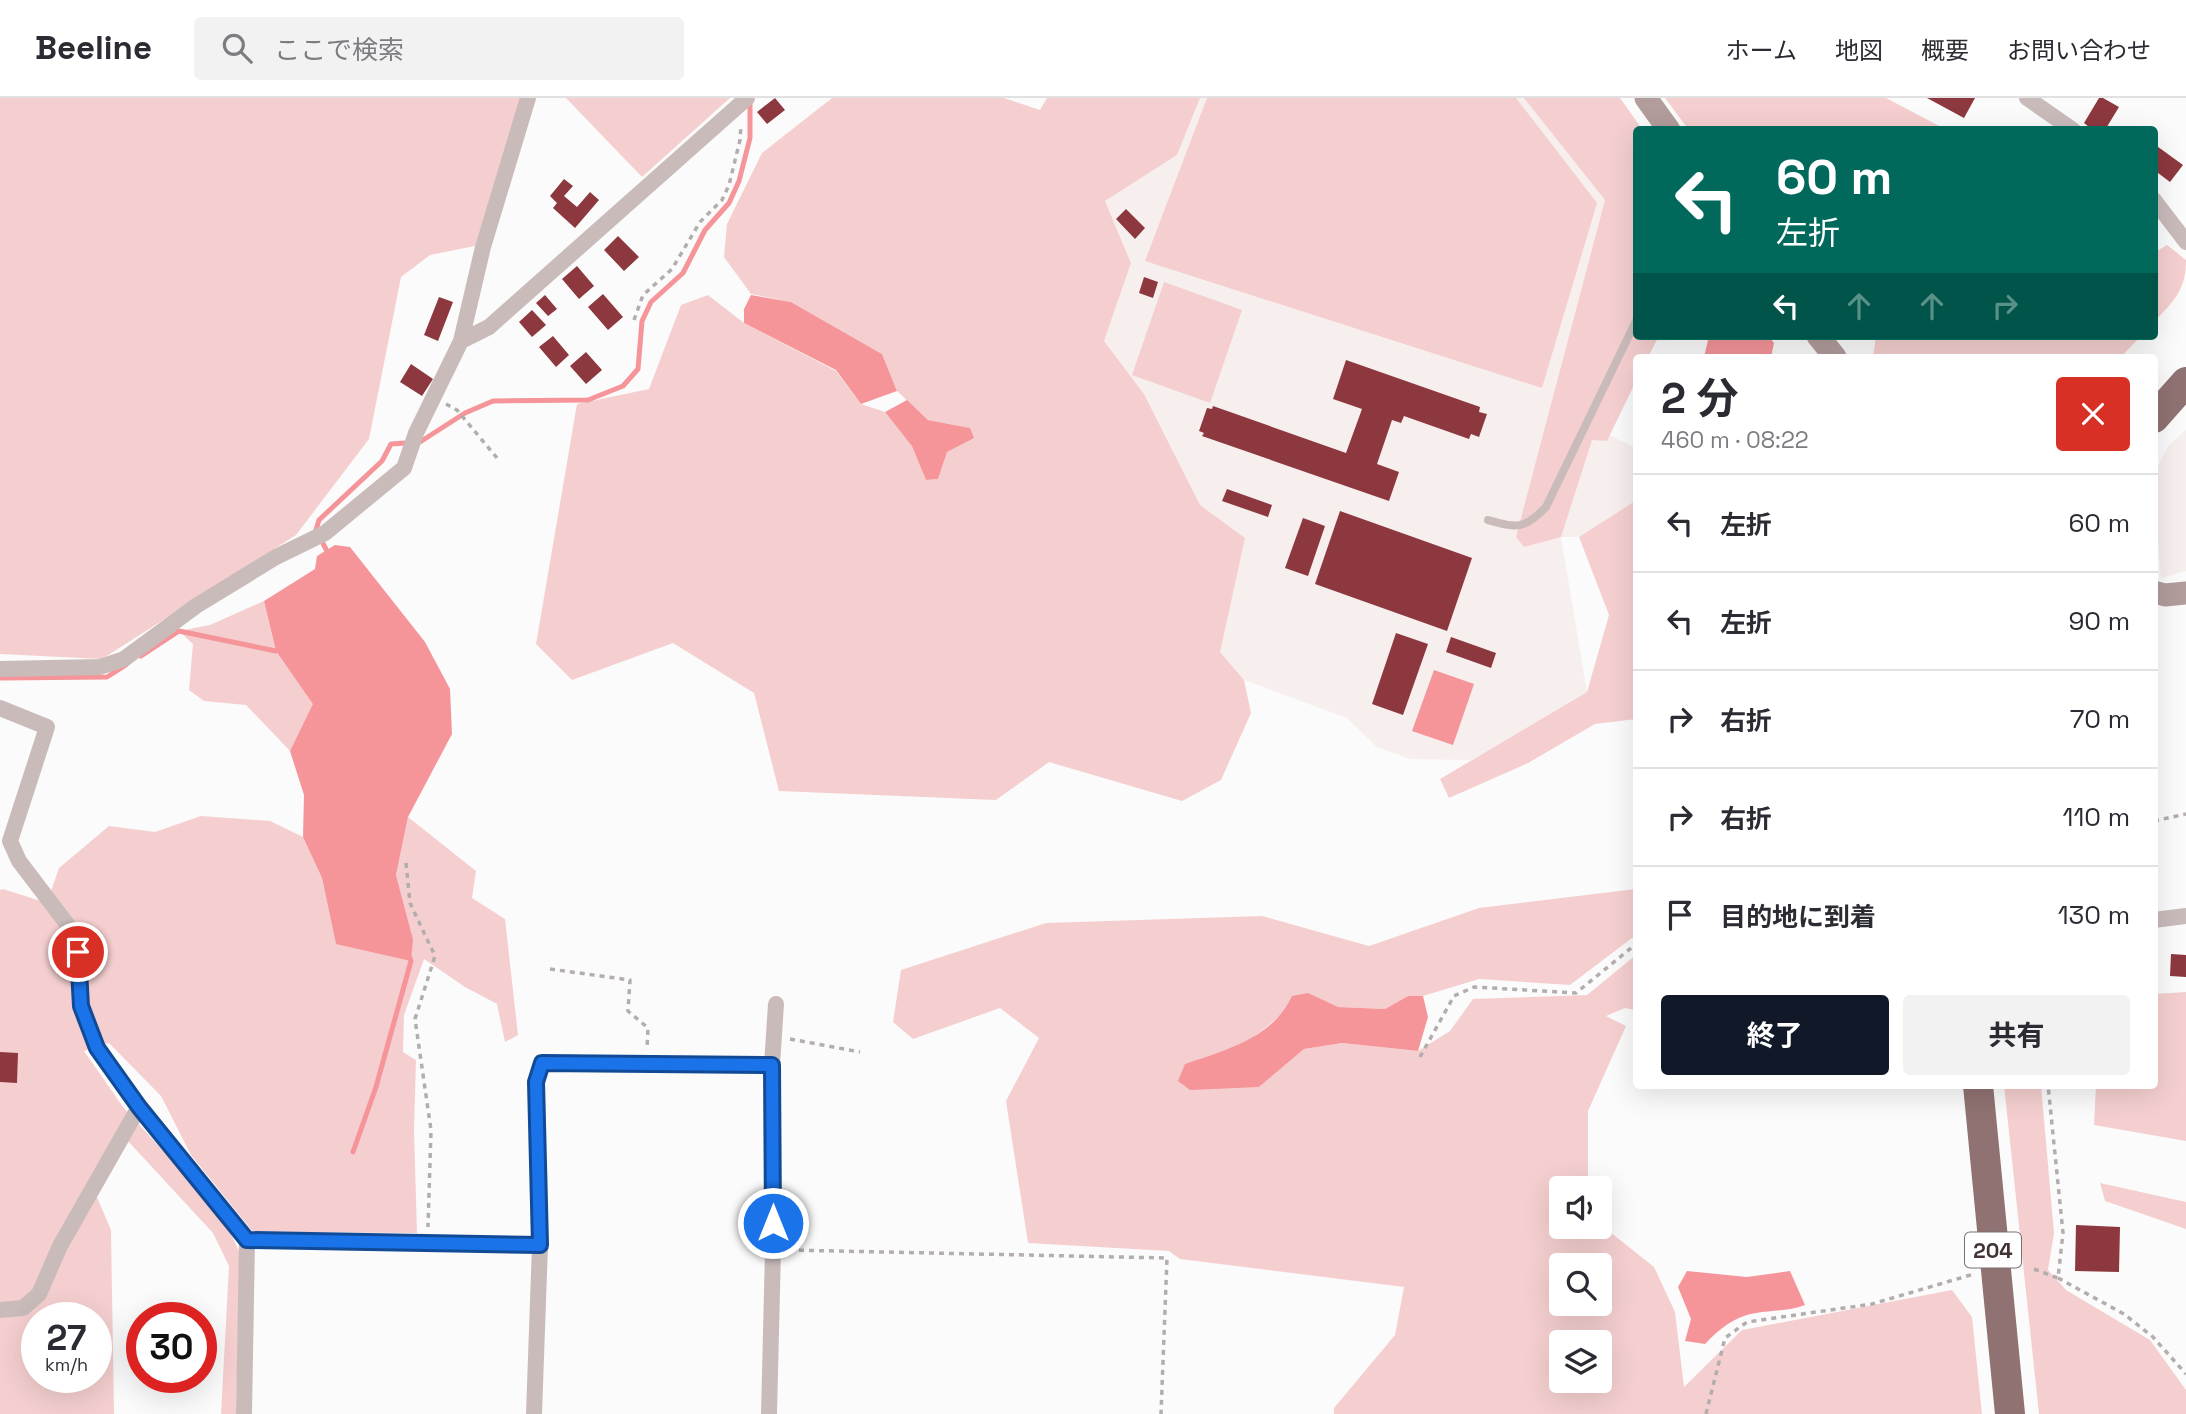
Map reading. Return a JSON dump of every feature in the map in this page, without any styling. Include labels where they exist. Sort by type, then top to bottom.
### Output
[{"type":"highway","points":[[2158,414],[2186,382]]},
{"type":"highway","name":"204","points":[[1978,1089],[2010,1414]]},
{"type":"street","points":[[0,669],[100,667],[124,659],[208,599],[276,557],[320,536],[404,468],[413,441],[461,341],[483,247],[528,98]]},
{"type":"street","points":[[1646,98],[1666,126]]},
{"type":"street","points":[[2027,98],[2067,126]]},
{"type":"street","points":[[461,341],[489,327],[745,100]]},
{"type":"street","points":[[2158,205],[2186,242]]},
{"type":"street","points":[[1821,340],[1833,354]]},
{"type":"street","points":[[2158,593],[2186,593]]},
{"type":"street","points":[[0,708],[47,727],[10,841],[19,861],[67,924],[78,952],[81,1006],[97,1048],[139,1107],[247,1240],[244,1414]]},
{"type":"street","points":[[2158,920],[2186,916]]},
{"type":"street","points":[[769,1414],[773,1250],[772,1065],[776,1004]]},
{"type":"street","points":[[534,1414],[540,1245],[536,1082],[542,1063],[772,1065]]},
{"type":"street","points":[[0,1310],[23,1308],[39,1294],[60,1246],[139,1107]]},
{"type":"street","points":[[247,1240],[540,1245]]},
{"type":"lane","points":[[1488,520],[1514,527],[1531,522],[1546,507],[1633,327]]},
{"type":"path","points":[[634,320],[643,295],[672,269],[700,222],[722,200],[729,185],[740,141],[745,100]]},
{"type":"path","points":[[457,410],[497,458]]},
{"type":"path","points":[[2158,820],[2186,814]]},
{"type":"path","points":[[406,863],[410,902],[435,956],[415,1019],[431,1130],[428,1243]]},
{"type":"path","points":[[1420,1057],[1454,996],[1474,987],[1576,993],[1633,946]]},
{"type":"path","points":[[550,969],[630,980],[628,1011],[648,1028],[646,1064]]},
{"type":"path","points":[[774,1040],[793,1038],[860,1052]]},
{"type":"path","points":[[2048,1089],[2063,1233],[2058,1278]]},
{"type":"path","points":[[773,1250],[1167,1258],[1161,1414]]},
{"type":"path","points":[[2034,1269],[2058,1278],[2124,1314],[2153,1337],[2186,1374]]},
{"type":"path","points":[[1706,1414],[1725,1338],[1747,1322],[1872,1304],[1976,1273]]},
{"type":"shaded area","points":[[0,98],[521,98],[475,246],[430,255],[401,277],[369,439],[296,535],[102,659],[0,654]]},
{"type":"shaded area","points":[[566,98],[730,98],[642,177]]},
{"type":"shaded area","points":[[832,98],[1004,98],[1040,110],[1047,98],[1200,98],[1177,155],[1105,201],[1131,263],[1104,341],[1144,394],[1200,505],[1245,538],[1220,652],[1244,680],[1251,713],[1221,780],[1182,801],[1049,762],[996,800],[779,791],[754,693],[673,643],[572,680],[536,644],[577,404],[649,389],[681,305],[708,295],[744,323],[836,371],[861,404],[885,412],[913,446],[926,480],[938,479],[947,451],[969,428],[928,420],[897,391],[882,354],[791,302],[751,294],[724,257],[727,224],[762,153]]},
{"type":"shaded area","points":[[1200,98],[1552,98],[1633,171],[1633,340],[1636,340],[1636,354],[1633,354],[1633,364],[1605,433],[1633,447],[1633,502],[1579,537],[1561,537],[1587,692],[1471,760],[1410,759],[1377,747],[1347,718],[1244,680],[1219,652],[1245,538],[1200,505],[1144,394],[1104,341],[1131,263],[1105,201],[1177,155]]},
{"type":"shaded area","points":[[1207,98],[1516,98],[1597,203],[1542,388],[1145,261]]},
{"type":"shaded area","points":[[1524,98],[1620,98],[1640,126],[1633,126],[1633,340],[1657,340],[1650,354],[1633,354],[1633,387],[1607,441],[1592,440],[1561,537],[1524,547],[1516,537],[1605,200]]},
{"type":"shaded area","points":[[1665,98],[1886,98],[1939,126],[1686,126]]},
{"type":"shaded area","points":[[2167,245],[2186,260],[2184,279],[2178,294],[2158,318],[2158,251]]},
{"type":"shaded area","points":[[1164,282],[1242,310],[1210,403],[1132,375]]},
{"type":"shaded area","points":[[751,295],[791,302],[882,354],[897,391],[861,404],[836,370],[744,323],[744,309]]},
{"type":"shaded area","points":[[1708,340],[1771,340],[1774,343],[1772,354],[1705,354]]},
{"type":"shaded area","points":[[1875,340],[2137,340],[2124,354],[1873,354]]},
{"type":"shaded area","points":[[907,400],[928,420],[970,428],[974,438],[947,452],[938,479],[926,480],[912,446],[885,412]]},
{"type":"shaded area","points":[[2186,430],[2186,571],[2161,578],[2158,467],[2168,446]]},
{"type":"shaded area","points":[[1633,502],[1633,719],[1595,724],[1528,763],[1449,798],[1440,779],[1587,692],[1609,615],[1579,537]]},
{"type":"shaded area","points":[[335,545],[350,547],[425,642],[450,689],[452,734],[408,817],[396,875],[413,939],[411,961],[336,944],[322,878],[303,837],[304,795],[290,751],[313,704],[276,651],[264,601],[315,569],[317,556]]},
{"type":"shaded area","points":[[264,601],[276,651],[314,704],[290,751],[246,705],[204,701],[189,690],[193,644],[179,631],[210,625]]},
{"type":"shaded area","points":[[1434,670],[1474,684],[1453,745],[1412,731]]},
{"type":"shaded area","points":[[201,816],[270,821],[303,837],[322,878],[336,943],[413,939],[396,875],[408,817],[476,871],[472,898],[505,919],[518,1035],[505,1042],[497,1004],[465,987],[424,959],[404,1015],[403,1052],[416,1060],[414,1131],[417,1233],[253,1232],[191,1155],[161,1096],[109,1043],[84,1051],[123,1107],[221,1214],[240,1253],[236,1414],[221,1414],[229,1266],[213,1233],[127,1140],[96,1195],[111,1230],[114,1414],[0,1414],[0,890],[47,903],[59,868],[109,826],[155,832]]},
{"type":"shaded area","points":[[1633,889],[1633,938],[1570,985],[1479,979],[1423,996],[1408,996],[1385,1009],[1338,1007],[1285,1012],[1245,1044],[1185,1064],[1259,1087],[1304,1049],[1342,1043],[1418,1051],[1450,1031],[1473,999],[1587,995],[1633,957],[1633,1009],[1625,1008],[1606,1016],[1626,1026],[1588,1111],[1588,1176],[1549,1176],[1549,1239],[1612,1239],[1612,1234],[1654,1267],[1675,1312],[1684,1387],[1742,1330],[1952,1290],[1972,1317],[1982,1414],[1334,1414],[1334,1408],[1395,1335],[1404,1287],[1180,1259],[1169,1251],[1028,1243],[1006,1101],[1039,1038],[1000,1008],[913,1039],[893,1022],[901,970],[1046,923],[1262,916],[1369,946],[1479,908]]},
{"type":"shaded area","points":[[2186,992],[2186,1141],[2094,1125],[2096,1089],[2158,1089],[2158,994]]},
{"type":"shaded area","points":[[1308,993],[1338,1007],[1385,1009],[1408,996],[1423,996],[1428,1017],[1418,1051],[1342,1043],[1304,1049],[1259,1087],[1190,1090],[1178,1081],[1185,1064],[1232,1047],[1261,1032],[1284,1010],[1292,996]]},
{"type":"shaded area","points":[[2004,1089],[2041,1089],[2054,1233],[2048,1270],[2066,1290],[2150,1340],[2186,1390],[2186,1414],[2039,1414]]},
{"type":"shaded area","points":[[2100,1183],[2186,1202],[2186,1229],[2105,1201]]},
{"type":"shaded area","points":[[1687,1271],[1747,1277],[1790,1271],[1805,1305],[1741,1317],[1722,1328],[1705,1344],[1685,1341],[1691,1319],[1678,1287]]},
{"type":"building","points":[[775,98],[785,110],[767,124],[757,112]]},
{"type":"building","points":[[1927,98],[1975,98],[1964,118]]},
{"type":"building","points":[[2099,98],[2119,107],[2107,126],[2088,126],[2084,123]]},
{"type":"building","points":[[2158,147],[2183,165],[2170,182],[2158,173]]},
{"type":"building","points":[[564,179],[573,186],[564,196],[577,207],[590,192],[599,200],[575,228],[553,208],[557,203],[550,196]]},
{"type":"building","points":[[1126,209],[1145,228],[1135,239],[1116,219]]},
{"type":"building","points":[[618,236],[639,257],[624,271],[604,250]]},
{"type":"building","points":[[577,266],[594,286],[579,299],[562,279]]},
{"type":"building","points":[[1144,277],[1158,282],[1153,298],[1139,293]]},
{"type":"building","points":[[603,294],[623,317],[608,330],[588,307]]},
{"type":"building","points":[[545,295],[557,309],[548,316],[536,303]]},
{"type":"building","points":[[439,297],[453,302],[438,341],[424,335]]},
{"type":"building","points":[[532,310],[546,325],[532,337],[519,322]]},
{"type":"building","points":[[553,336],[569,355],[556,367],[539,347]]},
{"type":"building","points":[[586,352],[602,370],[586,384],[570,366]]},
{"type":"building","points":[[1346,360],[1480,407],[1479,412],[1487,414],[1479,437],[1471,434],[1469,439],[1404,416],[1401,423],[1392,420],[1377,464],[1399,472],[1389,501],[1202,436],[1204,433],[1199,431],[1207,408],[1212,409],[1213,406],[1346,453],[1362,409],[1333,399]]},
{"type":"building","points":[[411,364],[433,379],[422,396],[400,382]]},
{"type":"building","points":[[1227,489],[1272,505],[1268,517],[1222,501]]},
{"type":"building","points":[[1340,511],[1472,558],[1447,631],[1315,584]]},
{"type":"building","points":[[1303,518],[1325,526],[1308,576],[1285,568]]},
{"type":"building","points":[[1396,633],[1428,644],[1403,715],[1372,704]]},
{"type":"building","points":[[1451,637],[1496,653],[1491,668],[1446,652]]},
{"type":"building","points":[[2171,954],[2186,955],[2186,977],[2170,976]]},
{"type":"building","points":[[0,1052],[18,1053],[17,1083],[0,1082]]},
{"type":"building","points":[[2076,1225],[2120,1227],[2119,1272],[2075,1271]]},
{"type":"waterway","points":[[329,555],[316,530],[319,520],[382,461],[391,444],[420,442],[465,413],[493,401],[588,400],[623,386],[638,369],[642,321],[651,302],[683,273],[705,230],[729,203],[739,181],[750,138],[750,101]]},
{"type":"waterway","points":[[141,656],[179,631],[276,651],[281,646]]},
{"type":"waterway","points":[[0,678],[107,677],[126,665]]},
{"type":"waterway","points":[[353,1152],[376,1087],[410,958]]},
{"type":"route","points":[[78,952],[81,1006],[97,1048],[139,1107],[247,1240],[540,1245],[536,1082],[542,1063],[772,1065],[773,1223]]}]
